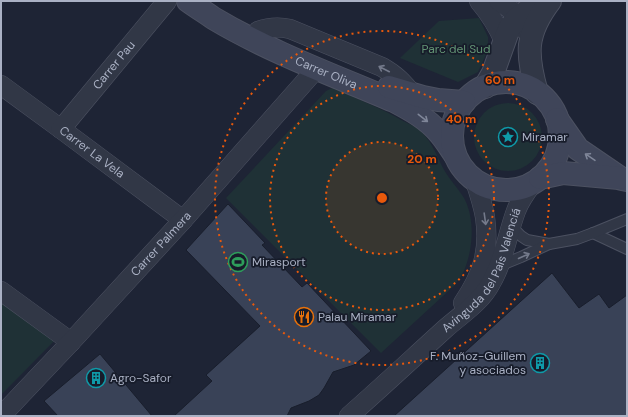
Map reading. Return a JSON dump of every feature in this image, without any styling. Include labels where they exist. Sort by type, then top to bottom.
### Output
[{"type":"main road","name":"Carrer Oliva","points":[[188,1],[214,18],[282,53],[394,101],[420,115],[441,135],[455,156]]},
{"type":"main road","name":"Carrer Oliva","points":[[208,1],[236,19],[282,43],[389,88],[438,100],[464,102]]},
{"type":"main road","points":[[505,82],[520,84],[543,97],[578,150],[625,180],[563,173],[537,180],[519,189],[504,190],[489,188],[475,181],[463,170],[455,156],[452,137],[454,119],[464,102],[478,90],[491,84],[505,82]]},
{"type":"main road","points":[[537,180],[551,165],[558,150],[560,134],[556,118]]},
{"type":"street","name":"Carrer Pau","points":[[61,129],[167,1]]},
{"type":"street","points":[[479,1],[497,25],[504,41]]},
{"type":"street","points":[[529,49],[536,24],[550,1]]},
{"type":"street","points":[[486,87],[519,7]]},
{"type":"street","points":[[519,7],[529,49],[531,72],[537,93]]},
{"type":"street","name":"Carrer Palmera","points":[[1,416],[71,342],[182,220],[317,68]]},
{"type":"street","name":"Carrer La Vela","points":[[1,85],[182,220]]},
{"type":"street","name":"Avinguda del País Valenciá","points":[[448,326],[484,294],[491,283],[504,252],[516,210],[523,196],[537,180]]},
{"type":"street","name":"Avinguda del País Valenciá","points":[[448,326],[476,282],[482,268],[485,251],[485,217],[475,181]]},
{"type":"street","points":[[1,291],[71,342]]},
{"type":"street","points":[[350,416],[448,326]]},
{"type":"lane","points":[[499,266],[549,244],[593,233],[627,219]]},
{"type":"lane","points":[[511,226],[520,236],[527,240],[549,244]]},
{"type":"lane","points":[[593,233],[627,249]]},
{"type":"green space","name":"Parc del Sud","points":[[479,18],[488,37],[488,50],[478,72],[458,82],[400,58],[439,21]]},
{"type":"green space","points":[[332,88],[368,103],[422,132],[433,147],[445,172],[464,198],[468,207],[472,226],[469,257],[462,275],[455,285],[381,353],[226,198],[326,91]]},
{"type":"green space","points":[[508,103],[521,106],[532,113],[539,124],[542,137],[539,150],[532,161],[521,168],[508,171],[495,168],[484,161],[477,150],[474,137],[477,124],[484,113],[495,106]]},
{"type":"green space","points":[[1,299],[56,339],[1,395]]},
{"type":"building","points":[[228,204],[265,243],[262,245],[302,287],[307,283],[371,351],[354,365],[333,372],[319,395],[309,401],[291,408],[287,416],[174,416],[212,381],[206,375],[260,326],[186,250]]},
{"type":"building","name":"F. Muñoz-Guillem y asociados","points":[[552,273],[579,308],[599,294],[609,308],[627,295],[627,416],[394,416]]},
{"type":"building","name":"Agro-Safor","points":[[100,354],[152,416],[58,416],[44,401]]},
{"type":"place","name":"Miramar","points":[[508,137]]},
{"type":"place","name":"Mirasport","points":[[238,262]]},
{"type":"place","name":"Palau Miramar","points":[[304,317]]},
{"type":"place","name":"F. Muñoz-Guillem y asociados","points":[[540,363]]},
{"type":"place","name":"Agro-Safor","points":[[96,378]]}]
